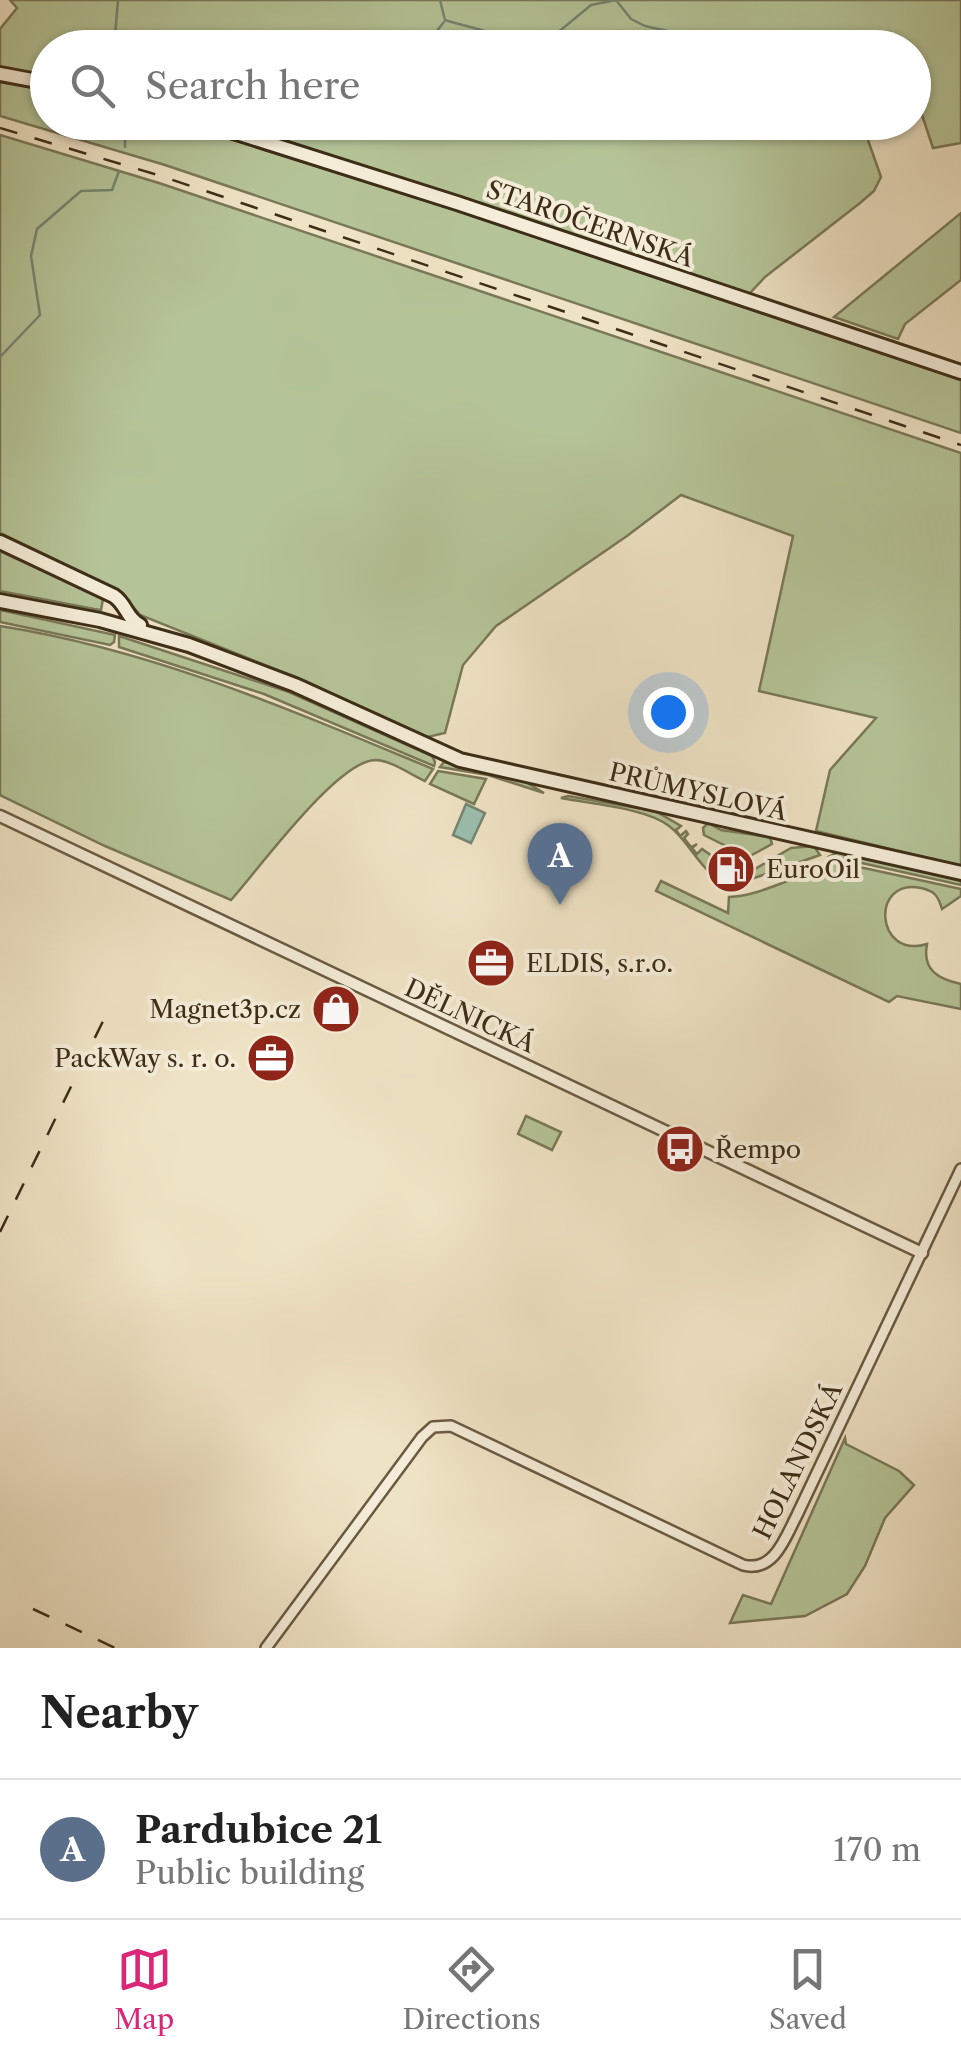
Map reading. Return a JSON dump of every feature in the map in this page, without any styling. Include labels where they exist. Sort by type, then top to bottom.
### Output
[{"type":"main road","points":[[0,74],[30,80]]},
{"type":"main road","name":"STAROČERNSKÁ","points":[[259,140],[961,372]]},
{"type":"main road","points":[[0,542],[121,600],[119,620],[132,636],[274,681],[369,720]]},
{"type":"main road","points":[[0,604],[76,622],[119,620]]},
{"type":"main road","points":[[0,604],[100,620],[132,621],[166,638],[296,686],[369,720]]},
{"type":"main road","name":"PRŮMYSLOVÁ","points":[[369,720],[460,760],[961,873]]},
{"type":"street","name":"DĚLNICKÁ","points":[[0,816],[922,1252]]},
{"type":"street","name":"HOLANDSKÁ","points":[[266,1648],[425,1433],[438,1425],[452,1426],[744,1565],[760,1567],[773,1558],[790,1527],[961,1170]]},
{"type":"shaded area","points":[[10,0],[961,0],[961,143],[933,148],[930,140],[931,30],[30,30],[30,73],[0,67],[0,29],[17,8]]},
{"type":"shaded area","points":[[0,82],[30,87],[30,125],[0,116]]},
{"type":"shaded area","points":[[0,135],[159,183],[961,453],[961,866],[816,831],[830,770],[876,718],[759,691],[793,536],[681,495],[496,626],[463,665],[445,733],[423,738],[305,681],[140,615],[120,591],[0,533]]},
{"type":"shaded area","points":[[81,140],[233,140],[455,210],[961,380],[961,433]]},
{"type":"shaded area","points":[[278,140],[868,140],[881,177],[874,191],[749,294]]},
{"type":"shaded area","points":[[961,213],[961,280],[905,324],[898,339],[834,317]]},
{"type":"shaded area","points":[[0,551],[103,599],[101,610],[0,591]]},
{"type":"shaded area","points":[[0,610],[115,635],[114,642],[110,645],[0,622]]},
{"type":"shaded area","points":[[0,626],[167,666],[274,704],[433,769],[425,781],[381,761],[359,765],[320,797],[231,900],[0,795]]},
{"type":"shaded area","points":[[119,636],[289,692],[432,756],[434,766],[264,694],[119,647]]},
{"type":"shaded area","points":[[444,762],[524,781],[544,793],[488,775],[440,767]]},
{"type":"shaded area","points":[[438,771],[486,779],[474,804],[430,784]]},
{"type":"shaded area","points":[[561,798],[655,811],[681,826],[676,830],[680,836],[686,831],[684,838],[691,847],[697,844],[692,848],[697,854],[702,849],[712,856],[711,861],[718,865],[721,860],[724,862],[719,870],[745,880],[748,873],[791,848],[814,846],[820,855],[740,883],[728,882],[708,871],[678,834],[659,820],[633,811]]},
{"type":"shaded area","points":[[466,804],[485,813],[471,843],[453,835]]},
{"type":"shaded area","points":[[708,823],[721,830],[770,837],[772,844],[750,856],[744,855],[704,835],[703,828]]},
{"type":"shaded area","points":[[838,852],[961,878],[961,885],[830,856]]},
{"type":"shaded area","points":[[827,860],[961,889],[961,896],[942,909],[930,891],[904,888],[893,894],[885,918],[897,940],[910,946],[927,944],[929,967],[945,979],[961,984],[961,1009],[897,996],[889,1002],[656,891],[661,881],[728,913],[729,897],[751,894],[815,873]]},
{"type":"shaded area","points":[[526,1116],[561,1132],[552,1150],[518,1134]]},
{"type":"shaded area","points":[[845,1438],[846,1444],[899,1471],[914,1485],[885,1518],[865,1566],[847,1594],[805,1616],[730,1623],[743,1595],[771,1604]]},
{"type":"waterway","points":[[116,30],[118,0]]},
{"type":"waterway","points":[[440,0],[445,20],[482,30]]},
{"type":"waterway","points":[[561,30],[591,5],[616,0],[631,19],[663,30]]},
{"type":"waterway","points":[[438,30],[444,22]]},
{"type":"waterway","points":[[125,140],[125,147]]},
{"type":"waterway","points":[[0,357],[40,315],[31,256],[37,229],[81,191],[112,190],[119,171]]},
{"type":"railway","points":[[0,128],[30,137]]},
{"type":"railway","points":[[40,140],[161,176],[961,445]]},
{"type":"railway","points":[[0,1232],[105,1017]]},
{"type":"railway","points":[[33,1609],[115,1648]]},
{"type":"place","name":"EuroOil","points":[[731,869]]},
{"type":"place","name":"Pardubice 21","points":[[560,905]]},
{"type":"place","name":"ELDIS, s.r.o.","points":[[491,963]]},
{"type":"place","name":"Magnet3p.cz","points":[[336,1009]]},
{"type":"place","name":"PackWay s. r. o.","points":[[271,1058]]},
{"type":"place","name":"Řempo","points":[[680,1149]]}]
